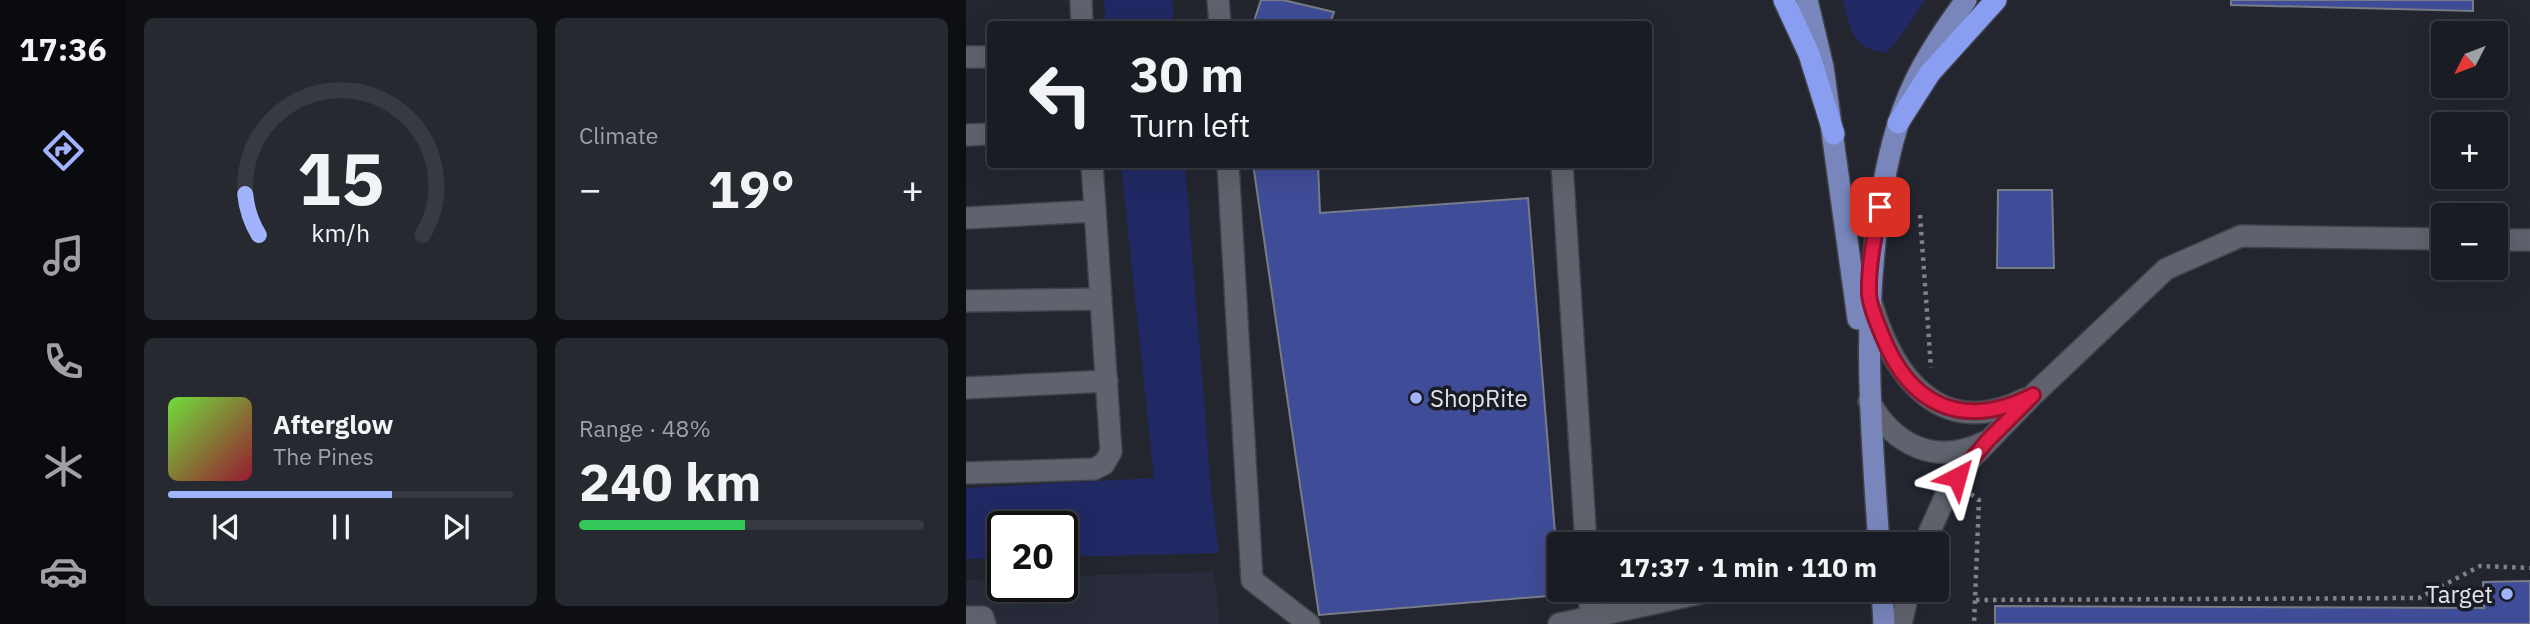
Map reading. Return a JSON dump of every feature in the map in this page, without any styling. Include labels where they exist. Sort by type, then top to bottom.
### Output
[{"type":"highway","points":[[1784,0],[1809,54],[1834,134]]},
{"type":"highway","points":[[1898,123],[1930,73],[1996,0]]},
{"type":"main road","points":[[1807,0],[1819,41],[1834,134],[1869,401],[1878,532]]},
{"type":"main road","points":[[1869,401],[1869,295],[1882,194],[1898,123],[1925,62],[1966,0]]},
{"type":"main road","points":[[1883,602],[1884,624]]},
{"type":"lane","points":[[1081,0],[1082,21]]},
{"type":"lane","points":[[1218,0],[1220,21]]},
{"type":"lane","points":[[966,57],[987,57]]},
{"type":"lane","points":[[966,135],[987,134]]},
{"type":"lane","points":[[966,473],[1094,469],[1104,464],[1111,452],[1092,168]]},
{"type":"lane","points":[[1228,168],[1252,580],[1308,624]]},
{"type":"lane","points":[[1562,168],[1585,532]]},
{"type":"lane","points":[[966,218],[1095,211]]},
{"type":"lane","points":[[1929,532],[1957,477],[1988,440],[2166,269],[2242,236],[2431,239]]},
{"type":"lane","points":[[2508,240],[2530,240]]},
{"type":"lane","points":[[1869,295],[1886,345],[1911,383],[1926,396],[1958,411],[1974,412],[2003,408],[2033,395]]},
{"type":"lane","points":[[966,300],[1101,299]]},
{"type":"lane","points":[[966,388],[1107,381]]},
{"type":"lane","points":[[1869,401],[1888,429],[1915,446],[1931,451],[1951,451],[1988,440]]},
{"type":"lane","points":[[1590,602],[1591,617]]},
{"type":"lane","points":[[1559,624],[1660,602]]},
{"type":"lane","points":[[1901,624],[1906,602]]},
{"type":"lane","points":[[966,617],[983,617],[985,624]]},
{"type":"path","points":[[1974,624],[1976,600],[2419,598],[2480,566],[2530,568]]},
{"type":"shaded area","points":[[1104,0],[1172,0],[1174,21],[1106,21]]},
{"type":"shaded area","points":[[1842,0],[1925,0],[1886,53],[1865,47],[1854,36]]},
{"type":"shaded area","points":[[1121,168],[1185,168],[1211,489],[1219,553],[1078,557],[1078,511],[987,511],[987,558],[966,559],[966,488],[1154,478]]},
{"type":"shaded area","points":[[1214,572],[1220,624],[966,624],[966,580],[987,579],[987,602],[1078,602],[1078,576]]},
{"type":"building","points":[[1261,0],[1283,0],[1334,12],[1331,21],[1254,21]]},
{"type":"building","points":[[2231,0],[2473,0],[2473,11],[2231,5]]},
{"type":"building","name":"ShopRite","points":[[1254,168],[1318,168],[1320,213],[1528,198],[1555,532],[1547,532],[1547,596],[1319,615]]},
{"type":"building","points":[[1998,190],[2052,190],[2054,268],[1997,268]]},
{"type":"building","name":"Target","points":[[2530,581],[2530,624],[1995,624],[1995,606],[2484,608],[2483,582]]},
{"type":"place","name":"ShopRite","points":[[1416,398]]},
{"type":"place","name":"Target","points":[[2507,594]]},
{"type":"route","points":[[1880,207],[1869,295],[1886,345],[1911,383],[1926,396],[1958,411],[1989,411],[2033,395],[1988,440],[1957,477]]}]
